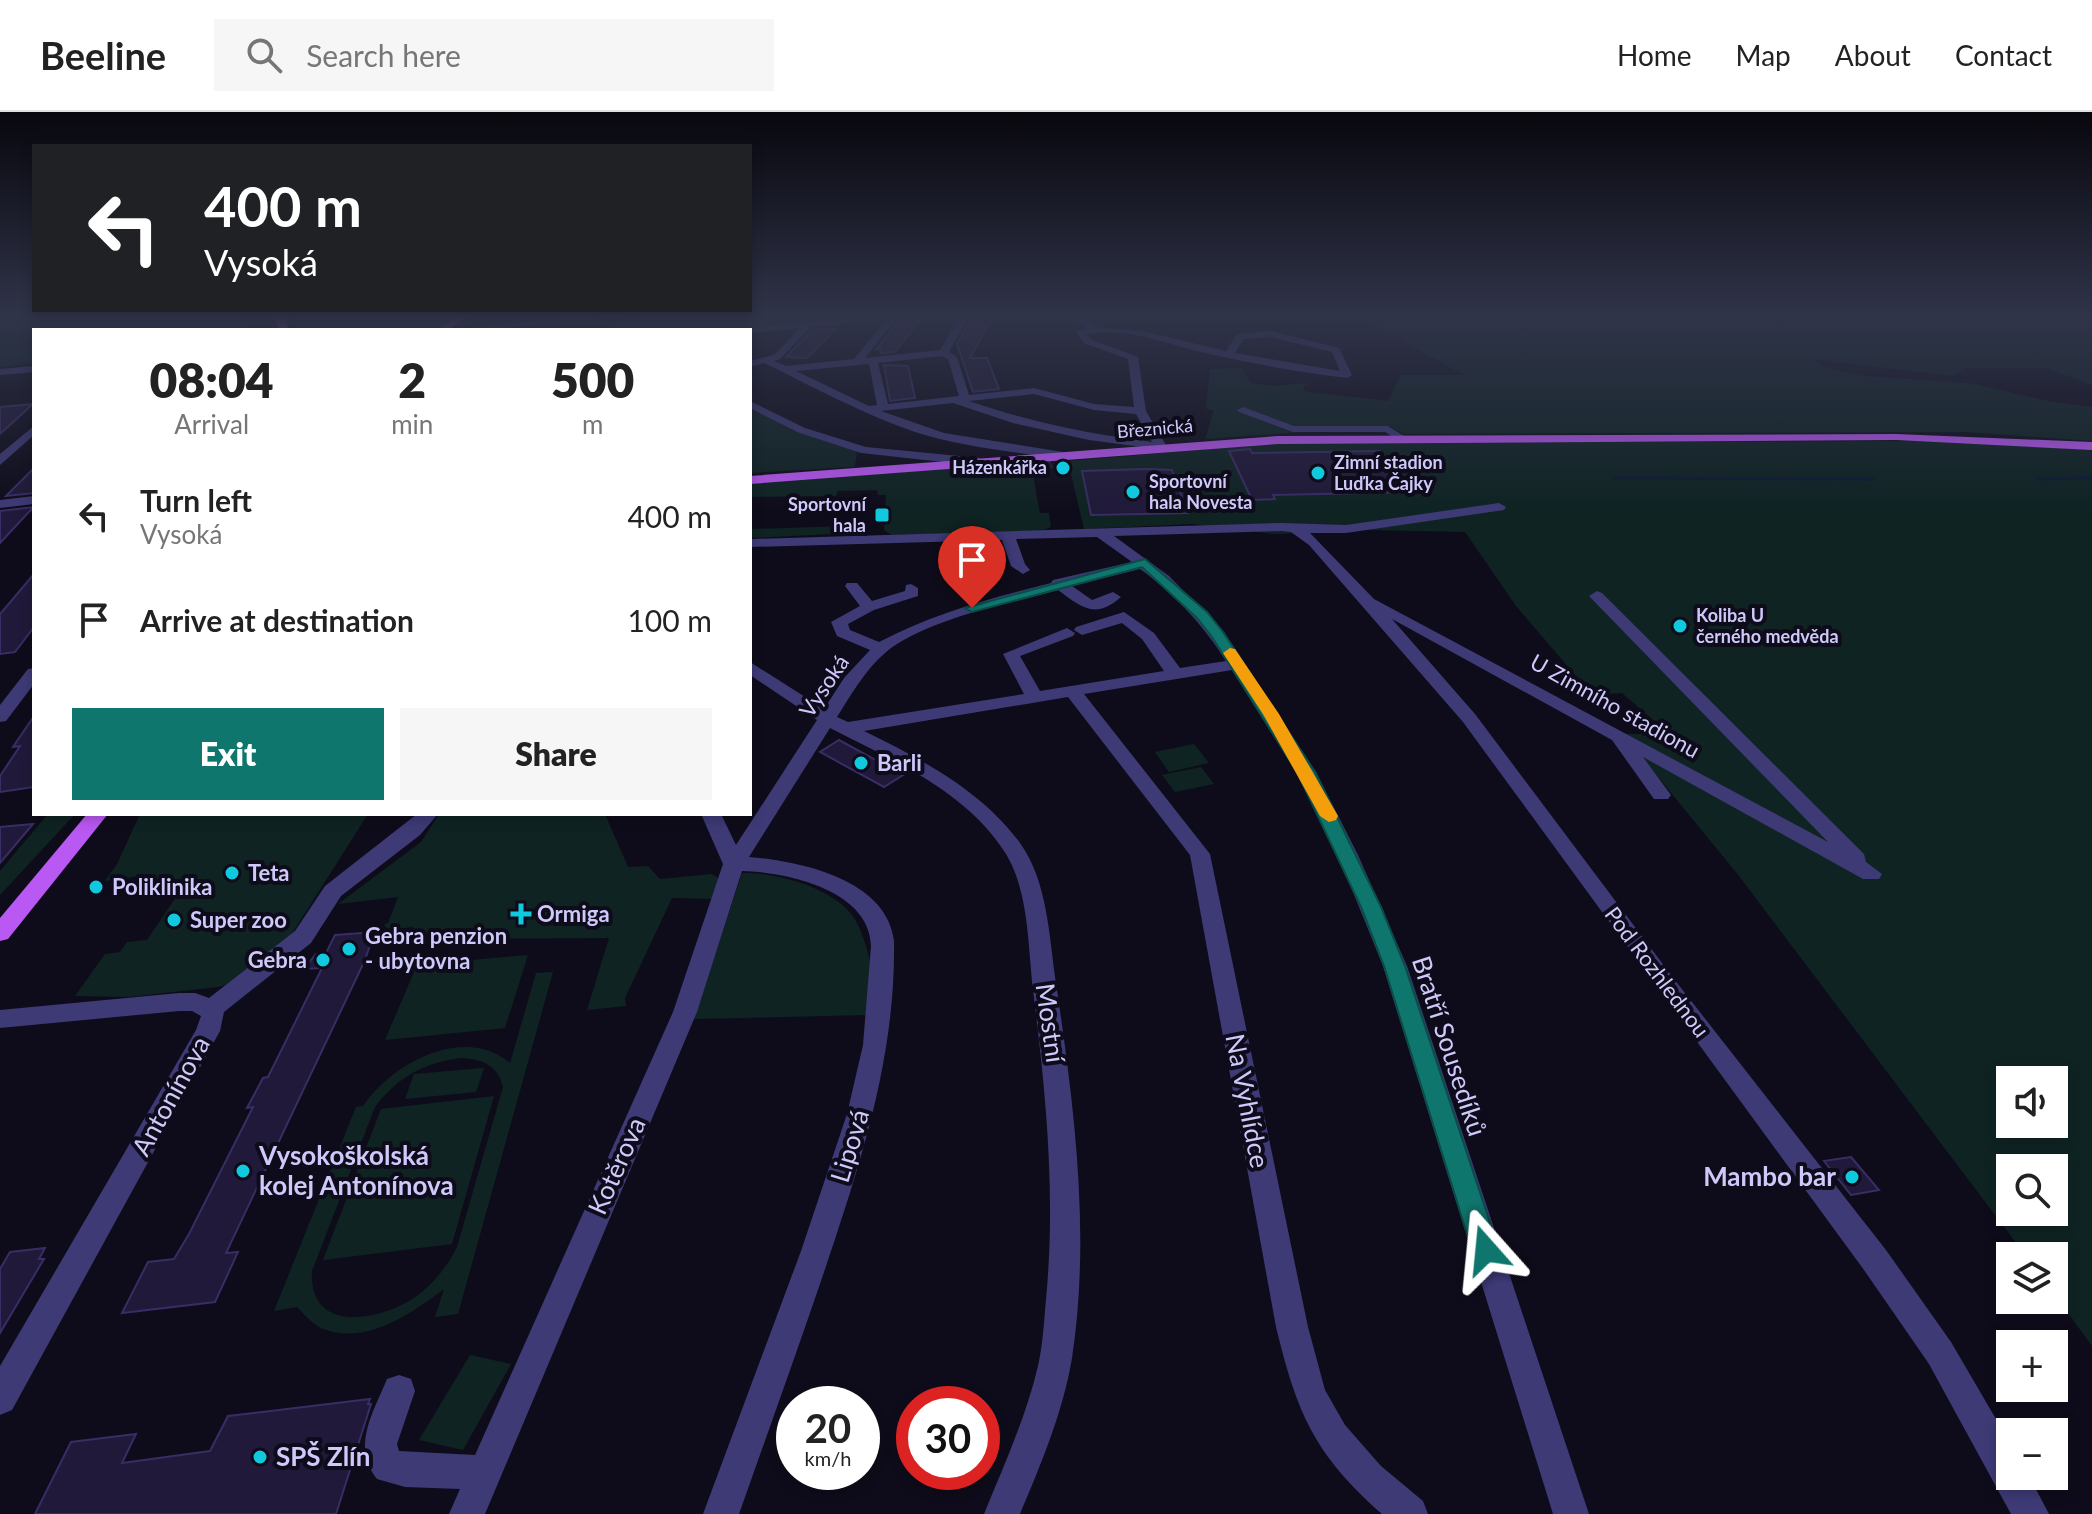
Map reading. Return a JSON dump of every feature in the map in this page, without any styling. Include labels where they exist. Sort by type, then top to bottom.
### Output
[{"type":"main road","name":"Březnická","points":[[752,480],[1278,440],[1922,437],[2092,446]]},
{"type":"main road","points":[[0,933],[96,816]]},
{"type":"street","points":[[807,380],[869,409],[943,436],[1059,455]]},
{"type":"street","points":[[877,380],[883,407]]},
{"type":"street","points":[[956,380],[960,399]]},
{"type":"street","points":[[1137,380],[1140,411],[1161,447]]},
{"type":"street","points":[[869,409],[1038,391],[1094,407],[1140,411]]},
{"type":"street","points":[[960,399],[1017,421],[1089,437],[1161,447]]},
{"type":"street","points":[[752,405],[801,430],[865,450],[980,462]]},
{"type":"street","points":[[1243,410],[1293,429],[1388,429],[1403,439]]},
{"type":"street","points":[[6,452],[32,431]]},
{"type":"street","points":[[6,452],[32,448]]},
{"type":"street","points":[[0,504],[32,500]]},
{"type":"street","points":[[752,543],[1208,529],[1346,529],[1499,507]]},
{"type":"street","name":"Pod Rozhlednou","points":[[1295,529],[1321,548],[1469,718],[1666,985],[1875,1260],[1940,1353],[2031,1514]]},
{"type":"street","points":[[1142,560],[1145,532]]},
{"type":"street","name":"Bratří Sousedíků","points":[[1101,533],[1142,560],[1202,615],[1238,664],[1306,772],[1348,855],[1398,976],[1571,1514]]},
{"type":"street","points":[[1008,536],[1018,566],[1023,570]]},
{"type":"street","name":"Vysoká","points":[[734,864],[838,724],[850,682],[880,648],[924,625],[1142,560]]},
{"type":"street","points":[[1058,583],[1090,606],[1113,597]]},
{"type":"street","points":[[852,586],[869,607]]},
{"type":"street","points":[[880,648],[843,633],[839,622],[869,607],[913,593],[911,588]]},
{"type":"street","name":"U Zimního stadionu","points":[[1358,593],[1871,874],[1597,596]]},
{"type":"street","points":[[1034,697],[1011,654],[1124,617],[1148,636],[1175,674]]},
{"type":"street","points":[[838,724],[1238,664]]},
{"type":"street","name":"Mostní","points":[[752,668],[838,724],[934,774],[1002,835],[1015,851],[1023,869],[1033,910],[1059,1092],[1067,1191],[1065,1271],[1052,1375],[1043,1408],[1002,1514]]},
{"type":"street","points":[[0,717],[32,676]]},
{"type":"street","name":"Na Vyhlídce","points":[[1072,691],[1200,854],[1292,1327],[1310,1395],[1343,1452],[1375,1486],[1410,1514]]},
{"type":"street","points":[[1616,733],[1661,795]]},
{"type":"street","name":"Antonínova","points":[[0,1398],[208,1031],[213,1016],[210,1009],[230,997],[303,937],[333,891],[413,830],[426,816]]},
{"type":"street","points":[[712,816],[734,864]]},
{"type":"street","name":"Kotěrova","points":[[467,1514],[685,1012],[734,864]]},
{"type":"street","name":"Lipová","points":[[721,1514],[856,1137],[874,1052],[881,994],[881,932],[874,917],[863,905],[826,882],[769,865],[734,864]]},
{"type":"street","points":[[0,1019],[179,1002],[195,1002],[210,1009]]},
{"type":"street","points":[[399,1391],[380,1444],[381,1457],[389,1467],[485,1473]]},
{"type":"green space","points":[[1209,380],[1249,380],[1275,386],[1306,383],[1303,391],[1388,401],[1398,380],[1931,380],[1969,383],[2048,401],[2092,407],[2092,441],[1964,432],[1404,434],[1389,426],[1205,439],[1214,410],[1206,409]]},
{"type":"green space","points":[[752,408],[792,430],[857,451],[855,467],[752,473]]},
{"type":"green space","points":[[1929,441],[2092,449],[2092,1346],[2068,1313],[2068,1242],[2015,1242],[2003,1226],[2068,1226],[2068,1154],[1996,1154],[1996,1216],[1739,876],[1623,734],[1669,734],[1622,693],[1592,695],[1516,606],[1465,532],[1366,530],[1275,534],[1192,524],[1084,529],[1068,461],[1280,443]]},
{"type":"green space","points":[[1050,460],[1054,468],[1032,469],[1040,513],[1049,513],[1051,527],[1041,531],[892,535],[884,530],[886,495],[878,495],[877,490],[838,491],[836,496],[752,497],[752,483]]},
{"type":"green space","points":[[847,526],[855,528],[855,533],[752,538],[752,529]]},
{"type":"green space","points":[[1194,744],[1209,763],[1169,772],[1155,752]]},
{"type":"green space","points":[[1201,767],[1214,784],[1175,792],[1162,775]]},
{"type":"green space","points":[[46,816],[73,816],[0,895],[0,871]]},
{"type":"green space","points":[[139,816],[367,816],[286,943],[243,980],[218,987],[129,997],[75,996],[105,954],[120,952],[127,942],[147,940],[176,897],[137,899],[154,874],[105,881],[117,864]]},
{"type":"green space","points":[[438,816],[606,816],[628,867],[648,866],[660,879],[712,874],[720,879],[715,899],[672,898],[625,998],[626,1006],[587,1010],[609,938],[409,939],[413,927],[388,930],[384,924],[388,923],[398,897],[338,904],[421,842]]},
{"type":"green space","points":[[742,873],[771,875],[803,884],[819,890],[845,907],[858,926],[870,960],[868,1015],[694,1019]]},
{"type":"green space","points":[[528,955],[505,1028],[385,1040],[417,965]]},
{"type":"green space","points":[[553,972],[458,1314],[435,1317],[444,1289],[387,1325],[354,1333],[321,1328],[297,1307],[274,1311],[356,1107],[363,1106],[376,1090],[410,1063],[451,1048],[472,1047],[492,1052],[510,1063],[536,973]],"holes":[[[469,1059],[493,1068],[503,1087],[457,1247],[437,1277],[407,1302],[371,1315],[353,1317],[336,1314],[323,1306],[314,1292],[312,1271],[375,1107],[393,1087],[412,1073],[435,1064]]]},
{"type":"green space","points":[[484,1068],[476,1092],[405,1099],[414,1074]]},
{"type":"green space","points":[[494,1096],[452,1244],[323,1260],[381,1109]]},
{"type":"green space","points":[[470,1355],[511,1364],[463,1450],[419,1440]]},
{"type":"building","points":[[887,380],[911,380],[915,398],[890,401]]},
{"type":"building","points":[[969,380],[996,380],[999,389],[973,392]]},
{"type":"building","points":[[32,404],[0,434],[0,407]]},
{"type":"building","name":"Zimní stadion Luďka Čajky","points":[[1250,449],[1252,453],[1380,451],[1411,492],[1273,495],[1275,499],[1252,500],[1229,451]]},
{"type":"building","points":[[32,470],[32,493],[6,496]]},
{"type":"building","name":"Sportovní hala Novesta","points":[[1172,470],[1188,513],[1091,515],[1082,471]]},
{"type":"building","points":[[32,507],[0,543],[0,511]]},
{"type":"building","points":[[32,576],[32,630],[15,652],[0,654],[0,614]]},
{"type":"building","points":[[32,719],[32,787],[0,792],[0,776],[20,746],[13,747]]},
{"type":"building","name":"Barli","points":[[839,740],[903,775],[884,787],[820,752]]},
{"type":"building","points":[[33,824],[0,863],[0,827]]},
{"type":"building","name":"Vysokoškolská kolej Antonínova","points":[[375,932],[364,962],[226,1253],[238,1252],[215,1302],[122,1313],[148,1262],[174,1259],[189,1234],[253,1107],[247,1108],[263,1078],[268,1077],[322,968],[304,969],[316,954],[326,953],[335,935]]},
{"type":"building","name":"Mambo bar","points":[[1851,1157],[1879,1190],[1851,1195],[1824,1161]]},
{"type":"building","points":[[45,1248],[39,1259],[44,1259],[0,1333],[0,1269],[10,1252]]},
{"type":"building","name":"SPŠ Zlín","points":[[370,1399],[336,1514],[35,1514],[71,1442],[136,1434],[122,1463],[210,1451],[228,1416]]},
{"type":"waterway","points":[[1614,478],[1874,479]]},
{"type":"waterway","points":[[2037,479],[2092,478]]},
{"type":"slow traffic","points":[[1230,653],[1271,714],[1329,816]]},
{"type":"place","name":"Házenkářka","points":[[1063,468]]},
{"type":"place","name":"Zimní stadion Luďka Čajky","points":[[1318,473]]},
{"type":"place","name":"Sportovní hala Novesta","points":[[1133,492]]},
{"type":"place","name":"Sportovní hala","points":[[882,515]]},
{"type":"place","name":"Koliba U černého medvěda","points":[[1680,626]]},
{"type":"place","name":"Barli","points":[[861,763]]},
{"type":"place","name":"Teta","points":[[232,873]]},
{"type":"place","name":"Poliklinika","points":[[96,887]]},
{"type":"place","name":"Ormiga","points":[[521,914]]},
{"type":"place","name":"Super zoo","points":[[174,920]]},
{"type":"place","name":"Gebra penzion - ubytovna","points":[[349,949]]},
{"type":"place","name":"Gebra","points":[[323,960]]},
{"type":"place","name":"Vysokoškolská kolej Antonínova","points":[[243,1171]]},
{"type":"place","name":"Mambo bar","points":[[1852,1177]]},
{"type":"place","name":"SPŠ Zlín","points":[[260,1457]]},
{"type":"route","points":[[972,608],[1058,583],[1145,563],[1202,615],[1271,714],[1306,772],[1348,855],[1395,966],[1486,1250]]}]
